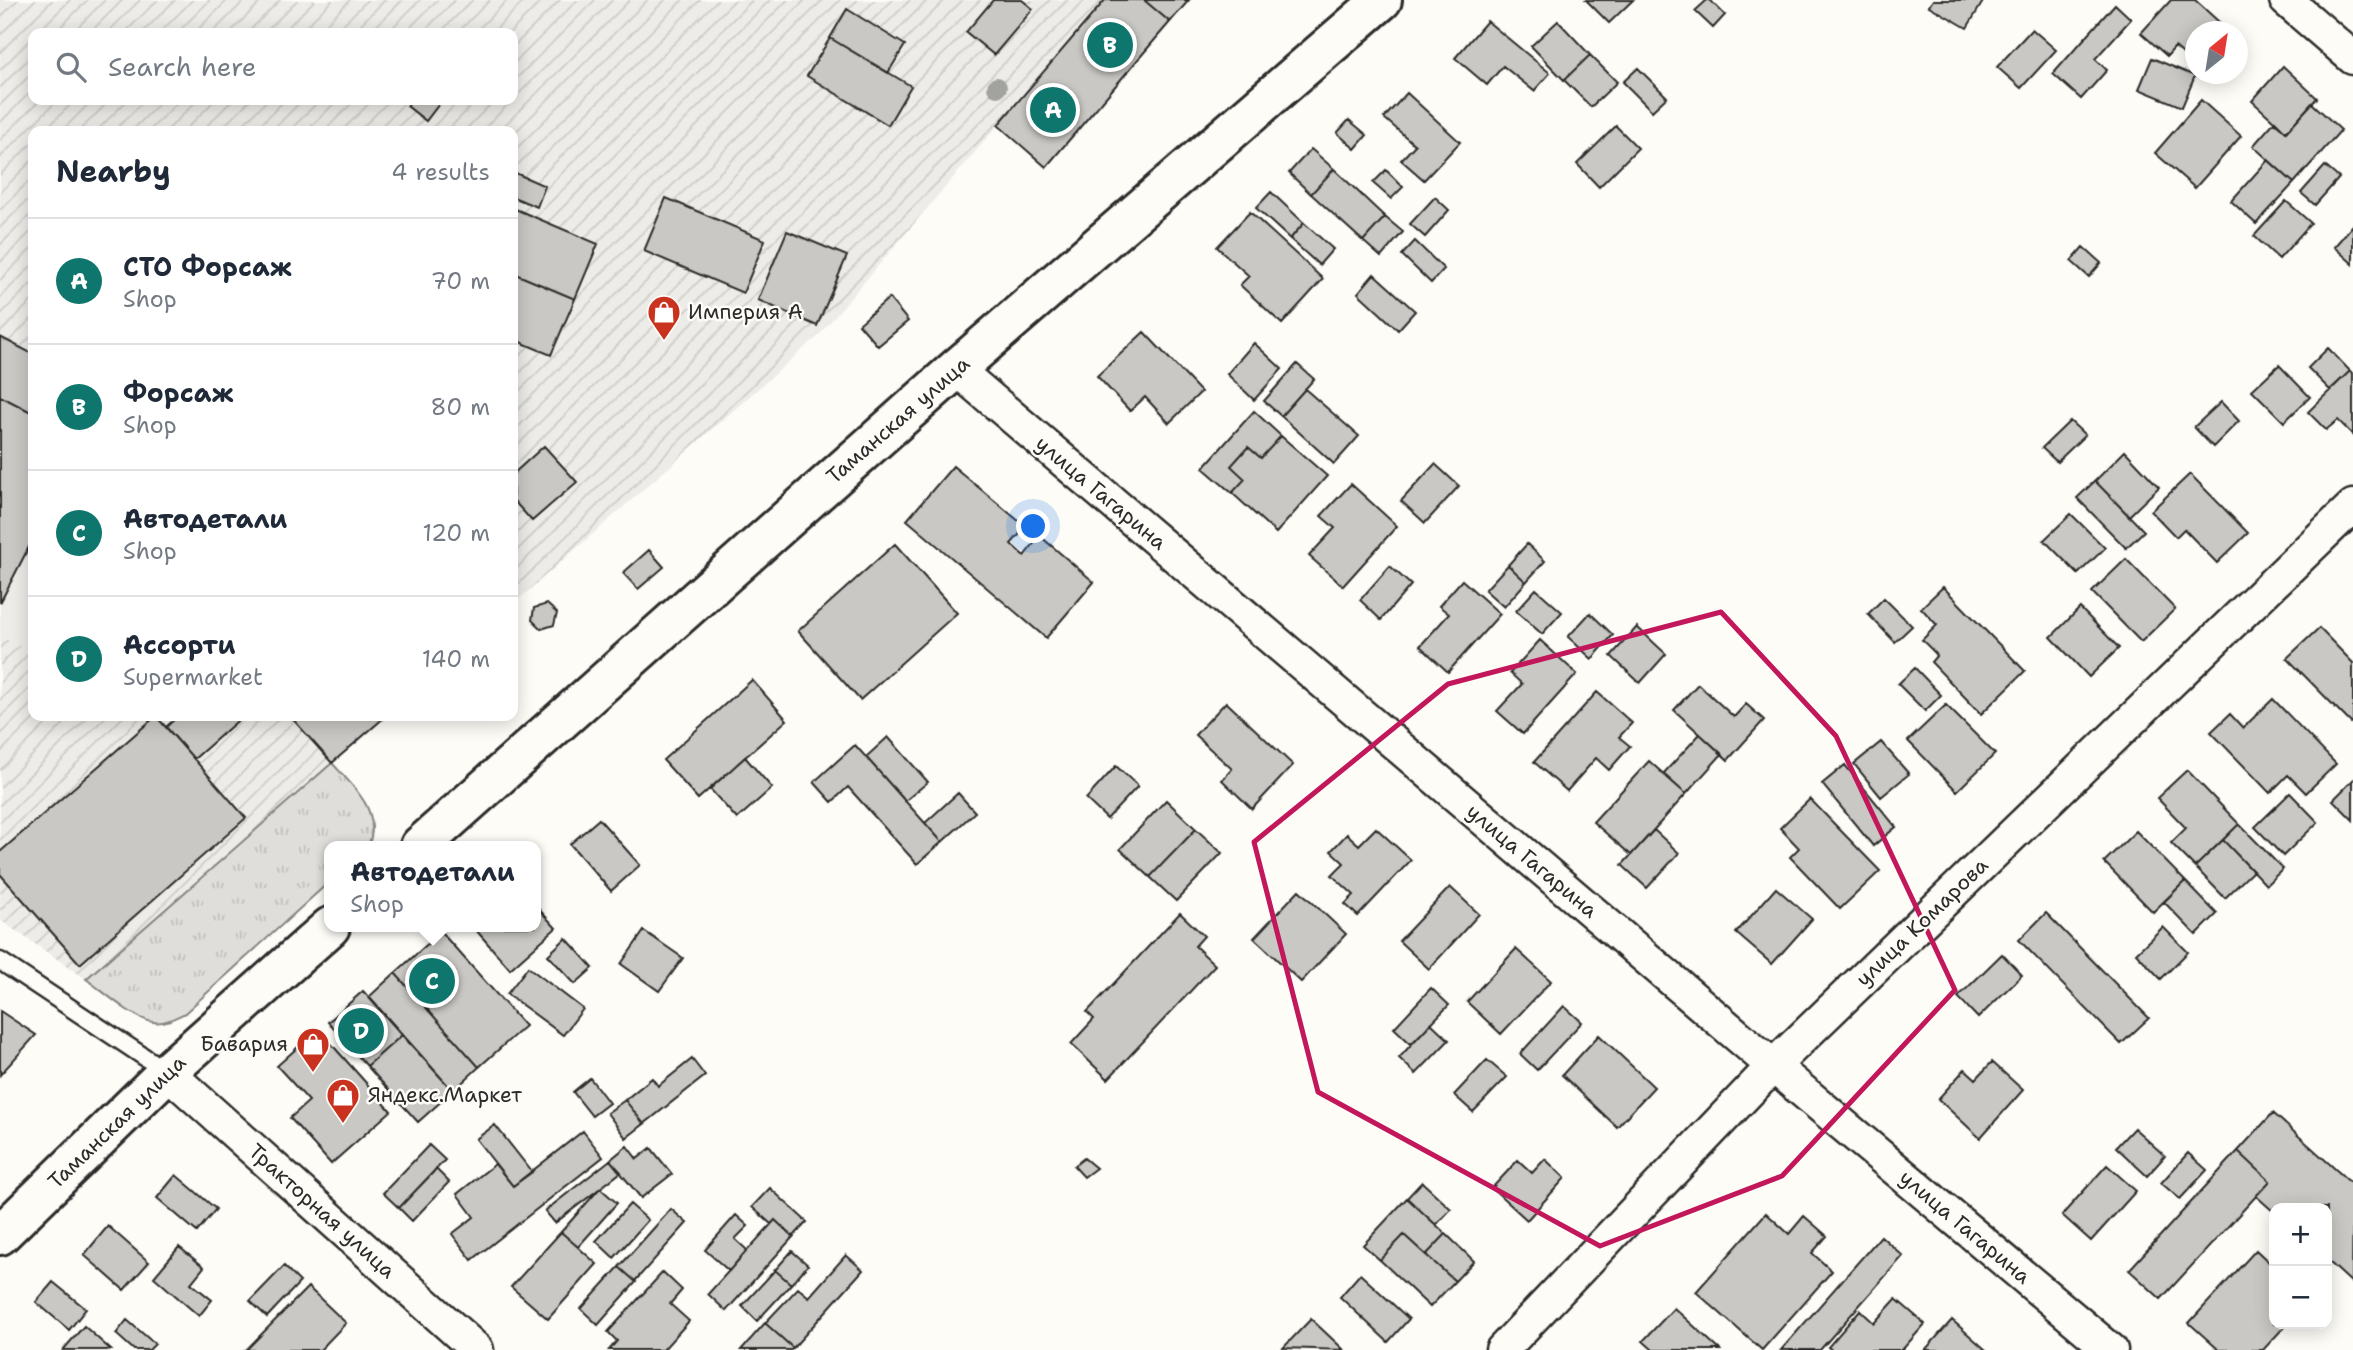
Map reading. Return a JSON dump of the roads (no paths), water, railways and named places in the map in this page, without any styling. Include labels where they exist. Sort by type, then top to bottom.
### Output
[{"type":"street","name":"Таманская улица","points":[[426,841],[956,369],[1382,0]]},
{"type":"street","points":[[2286,0],[2353,58]]},
{"type":"street","name":"улица Гагарина","points":[[956,369],[2110,1350]]},
{"type":"street","name":"улица Комарова","points":[[1502,1350],[1773,1066],[2353,506]]},
{"type":"street","name":"Таманская улица","points":[[0,1235],[167,1072],[324,932]]},
{"type":"street","name":"Тракторная улица","points":[[167,1072],[477,1350]]},
{"type":"lane","points":[[0,961],[167,1072]]},
{"type":"place","name":"Форсаж","points":[[1110,45]]},
{"type":"place","name":"СТО Форсаж","points":[[1053,110]]},
{"type":"place","name":"Империя А","points":[[664,342]]},
{"type":"place","name":"Автодетали","points":[[432,981]]},
{"type":"place","name":"Ассорти","points":[[361,1031]]},
{"type":"place","name":"Бавария","points":[[313,1074]]},
{"type":"place","name":"Яндекс.Маркет","points":[[343,1125]]}]
